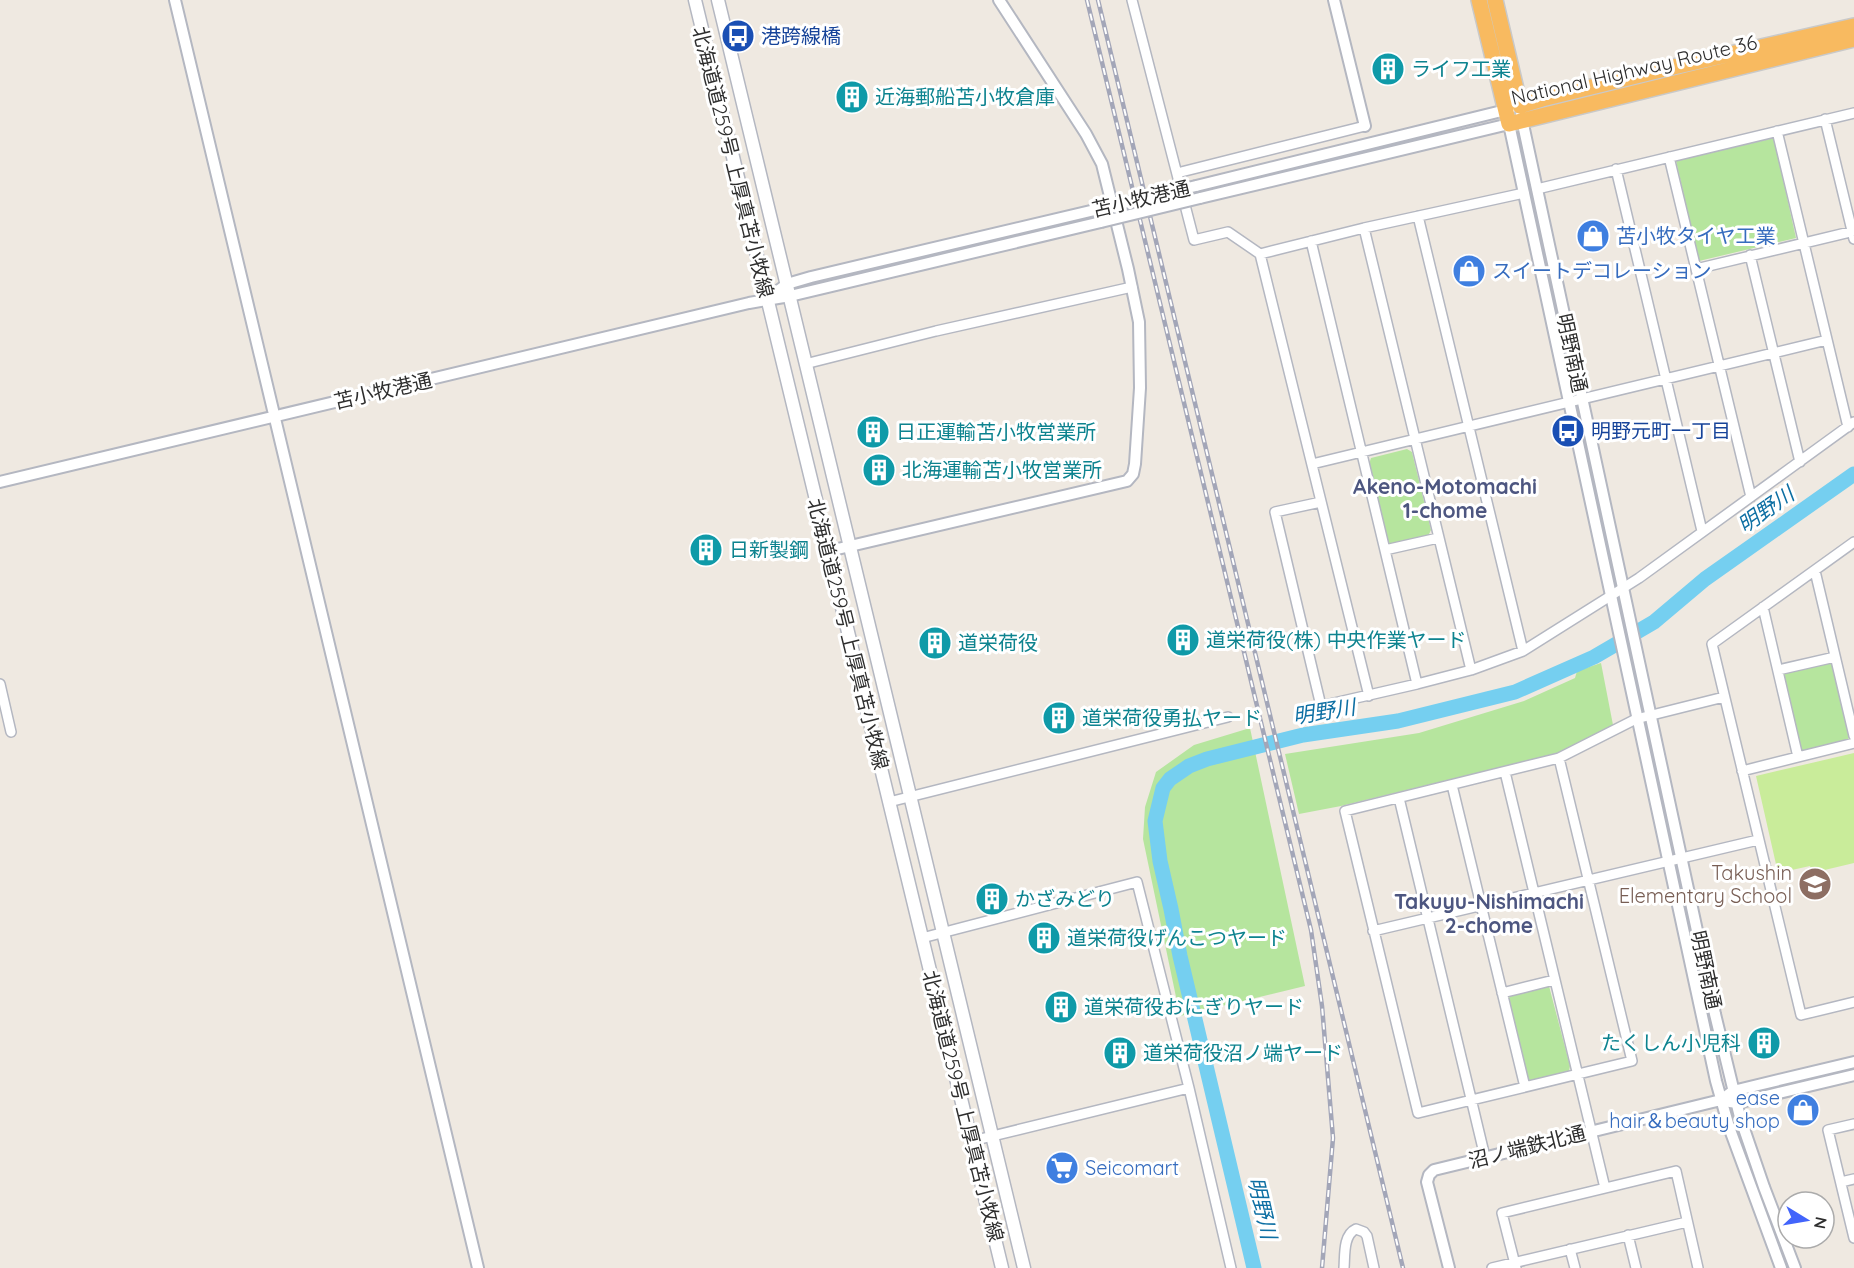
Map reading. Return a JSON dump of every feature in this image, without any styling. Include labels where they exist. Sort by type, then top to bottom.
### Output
[{"type":"highway","name":"National Highway Route 36","points":[[1479,0],[1514,115]]},
{"type":"highway","name":"National Highway Route 36","points":[[1495,0],[1514,115]]},
{"type":"highway","name":"National Highway Route 36","points":[[1514,115],[1542,99],[1854,26]]},
{"type":"highway","name":"National Highway Route 36","points":[[1514,115],[1854,39]]},
{"type":"main road","name":"北海道道259号 上厚真苫小牧線","points":[[694,0],[1002,1268]]},
{"type":"main road","name":"北海道道259号 上厚真苫小牧線","points":[[718,0],[1023,1268]]},
{"type":"street","points":[[174,0],[478,1268]]},
{"type":"street","points":[[829,551],[1127,481],[1132,474],[1135,464],[1140,388],[1139,322],[1102,164],[1086,134],[999,0]]},
{"type":"street","points":[[1132,0],[1194,240],[1228,232],[1260,254],[1369,696]]},
{"type":"street","points":[[1177,173],[1365,126],[1334,0]]},
{"type":"street","points":[[1537,189],[1854,113]]},
{"type":"street","name":"苫小牧港通","points":[[0,482],[766,299],[788,290],[1099,209],[1514,115]]},
{"type":"street","name":"苫小牧港通","points":[[788,290],[1101,222],[1514,115]]},
{"type":"street","name":"明野南通","points":[[1514,115],[1537,189],[1733,1091],[1764,1187],[1795,1268]]},
{"type":"street","name":"明野南通","points":[[1514,115],[1524,193],[1636,719],[1721,1100],[1748,1181],[1781,1268]]},
{"type":"street","points":[[1696,269],[1750,255],[1853,234],[1825,119]]},
{"type":"street","points":[[1321,502],[1275,512],[1321,706],[1471,670],[1523,651],[1624,588],[1851,424],[1827,340],[1777,131]]},
{"type":"street","points":[[1669,157],[1751,497]]},
{"type":"street","points":[[1616,169],[1702,531]]},
{"type":"street","points":[[1260,254],[1364,228],[1524,193]]},
{"type":"street","points":[[1418,216],[1523,651]]},
{"type":"street","points":[[1364,228],[1471,670]]},
{"type":"street","points":[[1311,241],[1417,684]]},
{"type":"street","points":[[1750,255],[1800,462]]},
{"type":"street","points":[[1540,267],[1553,264]]},
{"type":"street","points":[[805,364],[936,331],[1132,287]]},
{"type":"street","points":[[1312,464],[1827,340]]},
{"type":"street","points":[[1385,550],[1438,538]]},
{"type":"street","points":[[1854,542],[1712,644],[1801,1015],[1854,1002]]},
{"type":"street","points":[[1815,570],[1854,736]]},
{"type":"street","points":[[1763,607],[1798,757]]},
{"type":"street","points":[[1778,670],[1835,657]]},
{"type":"street","points":[[0,684],[11,732]]},
{"type":"street","points":[[1559,758],[1632,1061],[1418,1113],[1345,811],[1559,758],[1636,719],[1724,697]]},
{"type":"street","points":[[889,802],[1228,717]]},
{"type":"street","points":[[1742,771],[1854,743]]},
{"type":"street","points":[[1505,772],[1605,1188]]},
{"type":"street","points":[[1452,785],[1525,1087]]},
{"type":"street","points":[[1399,798],[1485,1157]]},
{"type":"street","points":[[1373,931],[1758,840]]},
{"type":"street","points":[[922,938],[1137,882],[1231,1268]]},
{"type":"street","points":[[1502,993],[1554,980]]},
{"type":"street","points":[[1721,1100],[1733,1091],[1854,1062]]},
{"type":"street","points":[[1721,1100],[1737,1103],[1854,1075]]},
{"type":"street","points":[[972,1141],[1189,1088]]},
{"type":"street","name":"沼ノ端鉄北通","points":[[1449,1268],[1427,1182],[1434,1170],[1721,1100]]},
{"type":"street","points":[[1854,1124],[1828,1130],[1854,1238]]},
{"type":"street","points":[[1515,1265],[1502,1213],[1676,1171],[1698,1268]]},
{"type":"street","points":[[1841,1182],[1854,1179]]},
{"type":"street","points":[[1492,1268],[1515,1265],[1570,1249],[1687,1222]]},
{"type":"street","points":[[1344,1268],[1347,1239],[1352,1230],[1356,1229],[1364,1232],[1366,1236],[1374,1268]]},
{"type":"street","points":[[1628,1235],[1636,1268]]},
{"type":"street","points":[[1570,1249],[1575,1268]]},
{"type":"green space","points":[[1774,138],[1796,238],[1699,261],[1676,161]]},
{"type":"green space","points":[[1407,449],[1412,452],[1431,530],[1428,536],[1391,545],[1387,543],[1369,464],[1371,458]]},
{"type":"green space","points":[[1830,662],[1834,665],[1848,740],[1805,752],[1800,750],[1782,675],[1785,672]]},
{"type":"green space","points":[[1601,663],[1613,725],[1555,754],[1299,814],[1285,754],[1419,733],[1524,701],[1575,678],[1577,671]]},
{"type":"green space","points":[[1250,728],[1305,986],[1180,1016],[1143,839],[1145,807],[1156,772],[1194,745]]},
{"type":"green space","points":[[1854,753],[1854,863],[1812,873],[1810,866],[1778,873],[1756,776]]},
{"type":"green space","points":[[1549,986],[1570,1066],[1569,1071],[1533,1082],[1528,1079],[1508,1001],[1510,995]]},
{"type":"waterway","name":"明野川","points":[[1254,1268],[1180,956],[1160,861],[1155,821],[1163,788],[1170,779],[1189,766],[1207,759],[1303,735],[1398,721],[1515,692],[1594,657],[1654,622],[1705,579],[1854,474]]},
{"type":"railway","points":[[1087,0],[1311,930],[1322,1006],[1333,1138],[1322,1268]]},
{"type":"railway","points":[[1098,0],[1403,1268]]},
{"type":"place","name":"港跨線橋","points":[[738,36]]},
{"type":"place","name":"ライフ工業","points":[[1388,69]]},
{"type":"place","name":"近海郵船苫小牧倉庫","points":[[852,97]]},
{"type":"place","name":"苫小牧タイヤ工業","points":[[1593,236]]},
{"type":"place","name":"スイートデコレーション","points":[[1469,271]]},
{"type":"place","name":"明野元町一丁目","points":[[1568,431]]},
{"type":"place","name":"日正運輸苫小牧営業所","points":[[873,432]]},
{"type":"place","name":"北海運輸苫小牧営業所","points":[[879,470]]},
{"type":"place","name":"日新製鋼","points":[[706,550]]},
{"type":"place","name":"道栄荷役(株) 中央作業ヤード","points":[[1183,640]]},
{"type":"place","name":"道栄荷役","points":[[935,643]]},
{"type":"place","name":"道栄荷役勇払ヤード","points":[[1059,718]]},
{"type":"place","name":"Takushin Elementary School","points":[[1815,884]]},
{"type":"place","name":"かざみどり","points":[[992,899]]},
{"type":"place","name":"道栄荷役げんこつヤード","points":[[1044,938]]},
{"type":"place","name":"道栄荷役おにぎりヤード","points":[[1061,1007]]},
{"type":"place","name":"たくしん小児科","points":[[1764,1043]]},
{"type":"place","name":"道栄荷役沼ノ端ヤード","points":[[1120,1053]]},
{"type":"place","name":"ease hair＆beauty shop","points":[[1803,1110]]},
{"type":"place","name":"Seicomart","points":[[1062,1168]]},
{"type":"district","name":"Akeno-Motomachi 1-chome","points":[[1445,499]]},
{"type":"district","name":"Takuyu-Nishimachi 2-chome","points":[[1489,914]]}]
